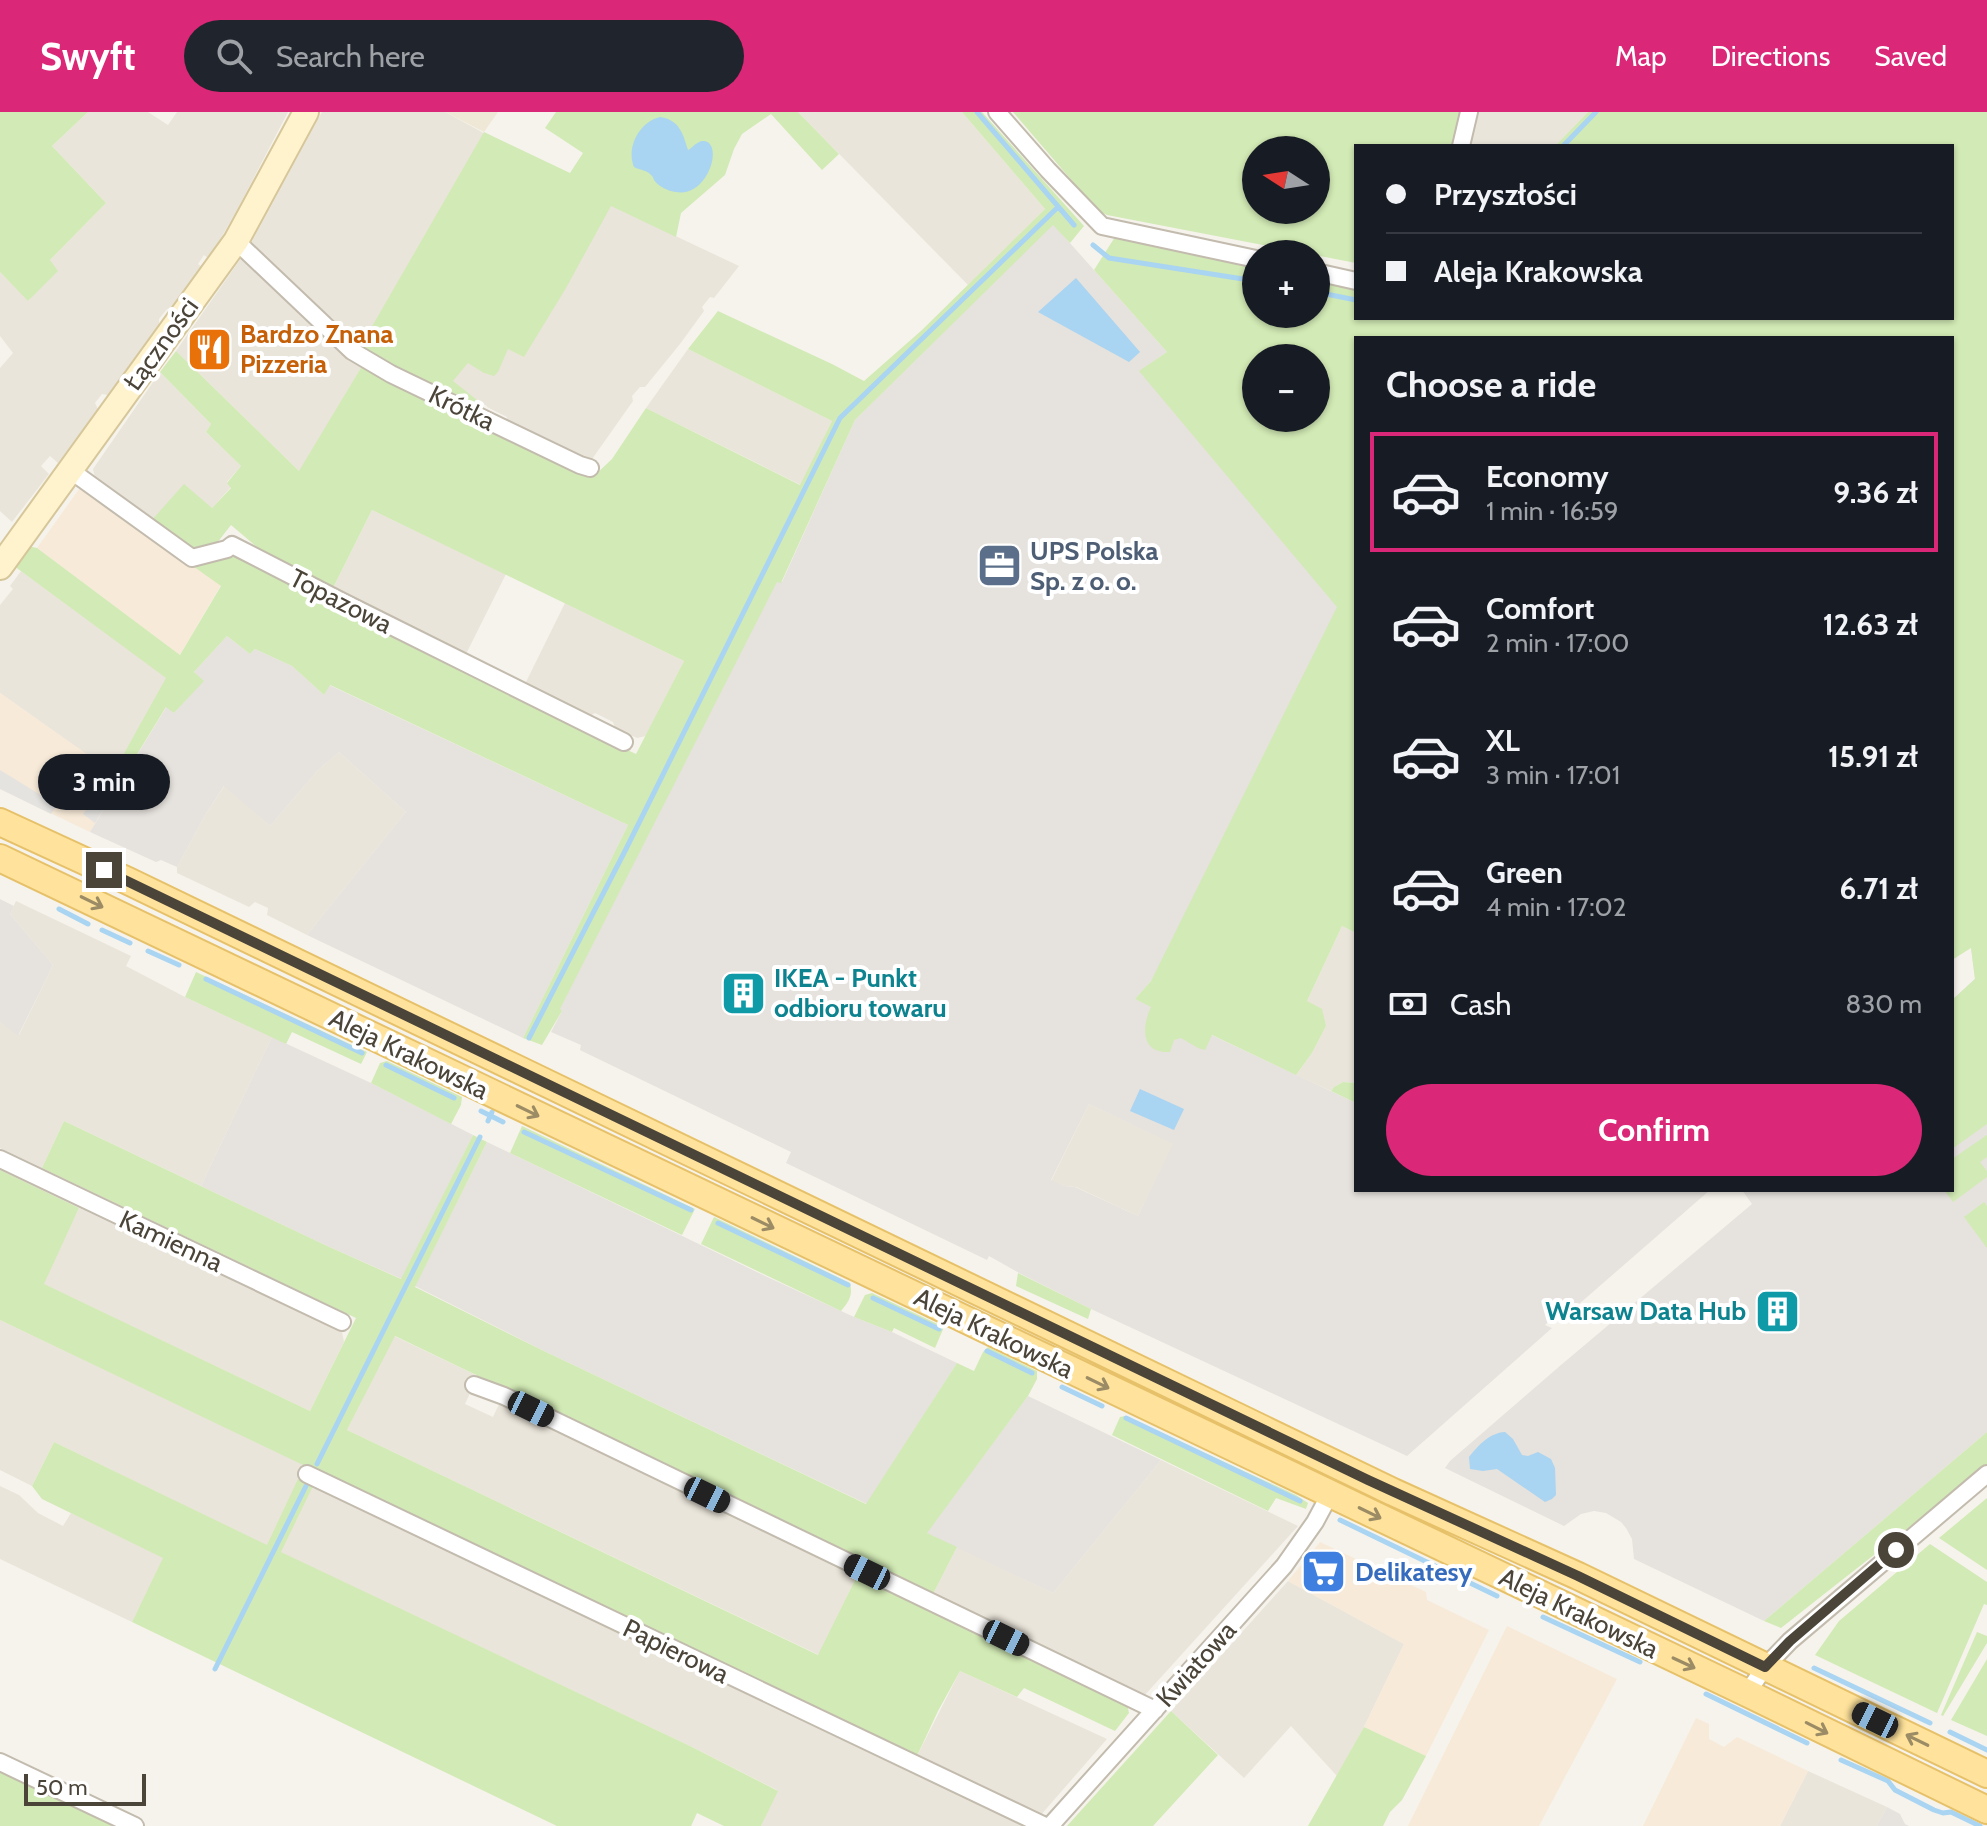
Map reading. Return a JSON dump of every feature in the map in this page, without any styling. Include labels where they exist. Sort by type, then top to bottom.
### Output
[{"type":"main road","name":"Aleja Krakowska","points":[[0,822],[1987,1774]]},
{"type":"main road","name":"Aleja Krakowska","points":[[0,858],[1987,1810]]},
{"type":"street","name":"Łączności","points":[[0,567],[236,241],[306,112]]},
{"type":"street","points":[[997,112],[1102,226],[1242,256]]},
{"type":"street","points":[[1461,144],[1469,112]]},
{"type":"street","name":"Krótka","points":[[236,241],[352,351],[391,374],[590,468]]},
{"type":"street","points":[[1330,275],[1354,281]]},
{"type":"street","name":"Topazowa","points":[[70,470],[192,558],[232,545],[624,742]]},
{"type":"street","name":"Kamienna","points":[[0,1159],[342,1322]]},
{"type":"street","points":[[474,1385],[504,1396],[1155,1710]]},
{"type":"street","name":"Papierowa","points":[[307,1474],[1048,1826]]},
{"type":"street","points":[[1747,1693],[1765,1667],[1790,1641],[1987,1474]]},
{"type":"street","name":"Kwiatowa","points":[[1048,1826],[1284,1566],[1315,1522],[1330,1494]]},
{"type":"street","points":[[0,1762],[135,1826]]},
{"type":"shaded area","points":[[88,112],[148,112],[168,125],[177,112],[288,112],[213,252],[208,258],[204,255],[198,264],[202,267],[172,308],[167,309],[159,319],[159,325],[108,395],[102,394],[95,403],[98,409],[58,463],[50,456],[41,466],[49,474],[12,522],[0,511],[0,368],[13,353],[0,336],[0,272],[29,301],[49,261],[106,203],[52,146]]},
{"type":"shaded area","points":[[322,112],[445,112],[617,196],[612,206],[739,266],[714,298],[710,297],[702,307],[704,311],[645,387],[640,387],[632,396],[633,401],[590,462],[546,438],[506,422],[507,417],[477,400],[473,405],[365,355],[337,329],[338,324],[331,317],[325,317],[250,245]]},
{"type":"shaded area","points":[[445,112],[498,112],[484,132]]},
{"type":"shaded area","points":[[798,112],[962,112],[1045,209],[968,285]]},
{"type":"shaded area","points":[[1479,112],[1588,112],[1557,144],[1471,144]]},
{"type":"shaded area","points":[[1987,112],[1987,1432],[1764,1621],[1634,1559],[1632,1539],[1626,1528],[1606,1513],[1594,1511],[1581,1514],[1564,1526],[1445,1468],[1561,1365],[1752,1204],[1743,1192],[1954,1192],[1954,998],[1975,979],[1959,851],[1954,849],[1954,336],[1354,336],[1354,634],[1151,981],[1135,999],[1354,1102],[1354,1192],[1708,1192],[1571,1311],[1562,1307],[1556,1323],[1550,1320],[1545,1325],[1552,1328],[1407,1456],[1091,1309],[989,1256],[987,1260],[786,1163],[791,1152],[580,1050],[581,1045],[551,1032],[562,1011],[559,1010],[777,581],[782,582],[855,420],[1053,224],[1167,352],[1140,371],[1242,351],[1242,432],[1330,432],[1330,344],[1277,344],[1398,320],[1954,320],[1954,144]],"holes":[[[1089,1104],[1173,1144],[1138,1216],[1075,1187],[1051,1180]]]},
{"type":"shaded area","points":[[244,254],[362,366],[300,472],[176,351]]},
{"type":"shaded area","points":[[688,349],[832,421],[801,485],[646,408]]},
{"type":"shaded area","points":[[160,372],[211,424],[206,432],[241,466],[227,482],[231,487],[212,508],[151,521],[95,478],[93,469]]},
{"type":"shaded area","points":[[82,485],[221,585],[180,655],[37,548]]},
{"type":"shaded area","points":[[372,510],[506,574],[466,654],[333,588]]},
{"type":"shaded area","points":[[21,571],[167,678],[113,773],[0,693],[0,605],[13,589],[10,586]]},
{"type":"shaded area","points":[[565,603],[684,661],[646,736],[637,738],[615,728],[613,722],[595,713],[590,716],[525,684]]},
{"type":"shaded area","points":[[227,636],[250,654],[255,649],[292,666],[324,695],[329,685],[628,825],[523,1038],[307,935],[406,812],[339,752],[317,771],[270,826],[224,786],[177,867],[161,860],[156,862],[90,832],[167,706],[174,713],[203,681],[194,672]]},
{"type":"shaded area","points":[[0,693],[122,779],[90,832],[0,789]]},
{"type":"shaded area","points":[[339,752],[406,812],[307,935],[267,915],[268,908],[255,902],[249,907],[177,873],[177,867],[205,815],[225,785],[270,826],[317,771]]},
{"type":"shaded area","points":[[0,770],[57,805],[51,814],[0,789]]},
{"type":"shaded area","points":[[110,776],[119,784],[95,823],[83,814]]},
{"type":"shaded area","points":[[0,899],[14,906],[10,914],[53,965],[18,1036],[0,1022]]},
{"type":"shaded area","points":[[16,901],[131,956],[126,966],[272,1037],[201,1186],[64,1121],[42,1168],[0,1148],[0,1022],[19,1035],[53,965],[10,914]]},
{"type":"shaded area","points":[[1342,926],[1354,932],[1354,1083],[1343,1082],[1331,1091],[1296,1075],[1326,1026],[1307,1001]]},
{"type":"shaded area","points":[[272,1037],[473,1135],[402,1279],[201,1186]]},
{"type":"shaded area","points":[[1089,1104],[1174,1144],[1138,1216],[1076,1187],[1051,1181]]},
{"type":"shaded area","points":[[487,1142],[759,1273],[957,1363],[867,1504],[546,1352],[415,1286]]},
{"type":"shaded area","points":[[79,1208],[342,1332],[344,1342],[310,1411],[43,1284]]},
{"type":"shaded area","points":[[0,1320],[309,1467],[299,1478],[313,1486],[1031,1826],[761,1826],[777,1790],[54,1442],[32,1486],[0,1470]]},
{"type":"shaded area","points":[[394,1336],[478,1376],[465,1404],[493,1417],[500,1402],[858,1574],[819,1655],[347,1430]]},
{"type":"shaded area","points":[[1028,1396],[1161,1460],[1053,1593],[926,1533]]},
{"type":"shaded area","points":[[1161,1460],[1298,1526],[1144,1696],[933,1594],[957,1547],[1053,1593]]},
{"type":"shaded area","points":[[0,1486],[19,1495],[38,1513],[63,1526],[71,1513],[164,1558],[132,1622],[0,1559]]},
{"type":"shaded area","points":[[1320,1542],[1426,1592],[1427,1600],[1489,1630],[1426,1756],[1364,1727],[1404,1644],[1288,1581]]},
{"type":"shaded area","points":[[1288,1581],[1404,1644],[1337,1776],[1291,1726],[1244,1778],[1171,1711]]},
{"type":"shaded area","points":[[1507,1626],[1617,1679],[1539,1826],[1408,1826]]},
{"type":"shaded area","points":[[960,1671],[1107,1739],[1040,1816],[916,1758]]},
{"type":"shaded area","points":[[1696,1718],[1709,1724],[1709,1739],[1724,1747],[1737,1737],[1808,1771],[1780,1826],[1643,1826]]},
{"type":"shaded area","points":[[1808,1771],[1887,1807],[1877,1826],[1780,1826]]},
{"type":"shaded area","points":[[1887,1807],[1900,1814],[1909,1826],[1877,1826]]},
{"type":"green space","points":[[0,112],[88,112],[52,146],[106,203],[50,260],[58,271],[28,301],[0,272]]},
{"type":"green space","points":[[556,112],[798,112],[839,154],[822,170],[771,114],[742,134],[725,175],[681,213],[676,237],[611,206],[524,357],[508,349],[494,376],[468,363],[453,381],[477,400],[473,405],[365,355],[359,349],[484,132],[570,173],[583,153],[545,128]]},
{"type":"green space","points":[[962,112],[982,112],[1084,226],[1070,243],[1053,225],[855,420],[781,583],[777,582],[560,1009],[562,1011],[542,1045],[523,1038],[628,825],[330,685],[324,695],[292,666],[255,649],[250,654],[227,636],[194,672],[204,681],[174,713],[166,707],[122,779],[113,773],[166,678],[14,566],[28,546],[37,548],[180,655],[221,586],[190,564],[239,555],[386,634],[636,754],[684,661],[372,510],[333,588],[265,554],[231,525],[213,548],[194,551],[151,521],[184,484],[212,508],[231,488],[227,483],[241,466],[206,432],[211,424],[160,372],[176,351],[299,471],[362,366],[588,475],[594,476],[612,459],[646,408],[800,485],[832,421],[688,349],[718,311],[864,381],[922,330],[1045,209]]},
{"type":"green space","points":[[1013,112],[1461,112],[1453,144],[1354,144],[1354,263],[1330,258],[1330,240],[1242,241],[1107,215],[1097,210]]},
{"type":"green space","points":[[1588,112],[1987,112],[1987,1124],[1954,1148],[1954,998],[1975,979],[1971,948],[1954,959],[1954,336],[1354,336],[1354,932],[1342,926],[1307,1001],[1322,1009],[1326,1026],[1296,1075],[1212,1035],[1205,1050],[1181,1038],[1174,1040],[1170,1052],[1160,1051],[1148,1044],[1145,1030],[1151,1007],[1135,999],[1151,981],[1337,607],[1139,371],[1167,352],[1094,270],[1115,237],[1242,264],[1242,328],[1330,328],[1330,283],[1354,288],[1354,320],[1954,320],[1954,144],[1557,144]]},
{"type":"green space","points":[[196,972],[367,1052],[361,1064],[292,1032],[286,1044],[185,997]]},
{"type":"green space","points":[[387,1061],[462,1097],[451,1124],[371,1083],[380,1063]]},
{"type":"green space","points":[[1343,1082],[1354,1083],[1354,1102],[1331,1091]]},
{"type":"green space","points":[[64,1121],[401,1279],[473,1135],[487,1142],[415,1287],[866,1504],[957,1363],[974,1371],[988,1347],[1037,1371],[1037,1379],[1028,1396],[927,1533],[957,1547],[933,1594],[395,1336],[347,1430],[818,1655],[858,1574],[1127,1704],[1129,1713],[1115,1731],[1024,1688],[1017,1697],[960,1671],[916,1758],[0,1320],[0,1170],[79,1208],[44,1284],[310,1411],[356,1318],[42,1168]]},
{"type":"green space","points":[[522,1126],[695,1209],[682,1235],[510,1153]]},
{"type":"green space","points":[[1987,1135],[1987,1157],[1980,1162],[1987,1171],[1987,1177],[1953,1202],[1946,1192],[1954,1192],[1954,1158]]},
{"type":"green space","points":[[1984,1202],[1987,1206],[1987,1248],[1964,1217]]},
{"type":"green space","points":[[714,1217],[850,1283],[851,1295],[846,1304],[841,1311],[701,1244]]},
{"type":"green space","points":[[1018,1273],[1091,1309],[1088,1319],[1016,1286]]},
{"type":"green space","points":[[872,1293],[944,1327],[935,1348],[894,1328],[892,1332],[854,1317],[865,1295]]},
{"type":"green space","points":[[1125,1416],[1296,1495],[1308,1503],[1306,1509],[1276,1498],[1268,1511],[1112,1435],[1120,1417]]},
{"type":"green space","points":[[1987,1432],[1987,1466],[1781,1628],[1764,1621]]},
{"type":"green space","points":[[54,1442],[267,1545],[298,1479],[313,1486],[281,1552],[690,1746],[778,1791],[761,1826],[724,1826],[697,1813],[691,1826],[557,1826],[132,1622],[163,1558],[42,1499],[32,1486]]},
{"type":"green space","points":[[1987,1498],[1987,1570],[1939,1538]]},
{"type":"green space","points":[[1930,1544],[1987,1582],[1987,1605],[1984,1604],[1937,1713],[1815,1655],[1839,1621]]},
{"type":"green space","points":[[1977,1632],[1987,1636],[1987,1643],[1943,1716],[1941,1715]]},
{"type":"green space","points":[[1987,1659],[1987,1736],[1951,1720]]},
{"type":"green space","points":[[1171,1711],[1218,1755],[1153,1826],[1067,1826]]},
{"type":"green space","points":[[1364,1727],[1426,1756],[1402,1800],[1390,1812],[1383,1826],[1308,1826]]},
{"type":"green space","points":[[0,1771],[113,1826],[0,1826]]},
{"type":"water","points":[[660,117],[676,125],[688,150],[704,141],[710,144],[713,151],[710,170],[697,187],[687,192],[664,188],[649,173],[634,167],[632,152],[636,137],[646,124]]},
{"type":"water","points":[[1076,278],[1140,352],[1129,362],[1038,312]]},
{"type":"water","points":[[1140,1089],[1184,1109],[1174,1130],[1130,1111]]},
{"type":"water","points":[[1505,1432],[1522,1455],[1538,1452],[1551,1459],[1555,1468],[1556,1495],[1552,1499],[1545,1502],[1497,1469],[1470,1469],[1469,1457],[1477,1448],[1489,1437]]},
{"type":"waterway","points":[[977,112],[1074,225]]},
{"type":"waterway","points":[[1565,144],[1596,112]]},
{"type":"waterway","points":[[529,1038],[840,418],[1058,207]]},
{"type":"waterway","points":[[1093,245],[1109,258],[1242,279]]},
{"type":"waterway","points":[[1330,295],[1354,300]]},
{"type":"waterway","points":[[59,909],[88,924]]},
{"type":"waterway","points":[[102,930],[130,943]]},
{"type":"waterway","points":[[148,951],[179,965]]},
{"type":"waterway","points":[[206,979],[362,1053]]},
{"type":"waterway","points":[[386,1065],[454,1098]]},
{"type":"waterway","points":[[481,1111],[503,1122]]},
{"type":"waterway","points":[[488,1121],[492,1112]]},
{"type":"waterway","points":[[524,1132],[691,1210]]},
{"type":"waterway","points":[[317,1464],[480,1137]]},
{"type":"waterway","points":[[718,1223],[848,1285]]},
{"type":"waterway","points":[[873,1298],[939,1329]]},
{"type":"waterway","points":[[987,1351],[1032,1373]]},
{"type":"waterway","points":[[1062,1387],[1102,1406]]},
{"type":"waterway","points":[[1126,1418],[1300,1501]]},
{"type":"waterway","points":[[215,1669],[306,1486]]},
{"type":"waterway","points":[[1340,1520],[1497,1596]]},
{"type":"waterway","points":[[1543,1617],[1640,1662]]},
{"type":"waterway","points":[[1814,1668],[1930,1723]]},
{"type":"waterway","points":[[1706,1694],[1807,1743]]},
{"type":"waterway","points":[[1950,1732],[1987,1750]]},
{"type":"waterway","points":[[1841,1760],[1888,1781],[1895,1790],[1934,1810],[1951,1812],[1980,1826]]},
{"type":"place","name":"Bardzo Znana Pizzeria","points":[[209,349]]},
{"type":"place","name":"UPS Polska Sp. z o. o.","points":[[999,566]]},
{"type":"place","name":"IKEA - Punkt odbioru towaru","points":[[743,993]]},
{"type":"place","name":"Warsaw Data Hub","points":[[1777,1311]]},
{"type":"place","name":"Delikatesy","points":[[1324,1572]]},
{"type":"route","points":[[104,870],[1368,1480],[1578,1576],[1765,1667],[1790,1641],[1896,1550]]}]
